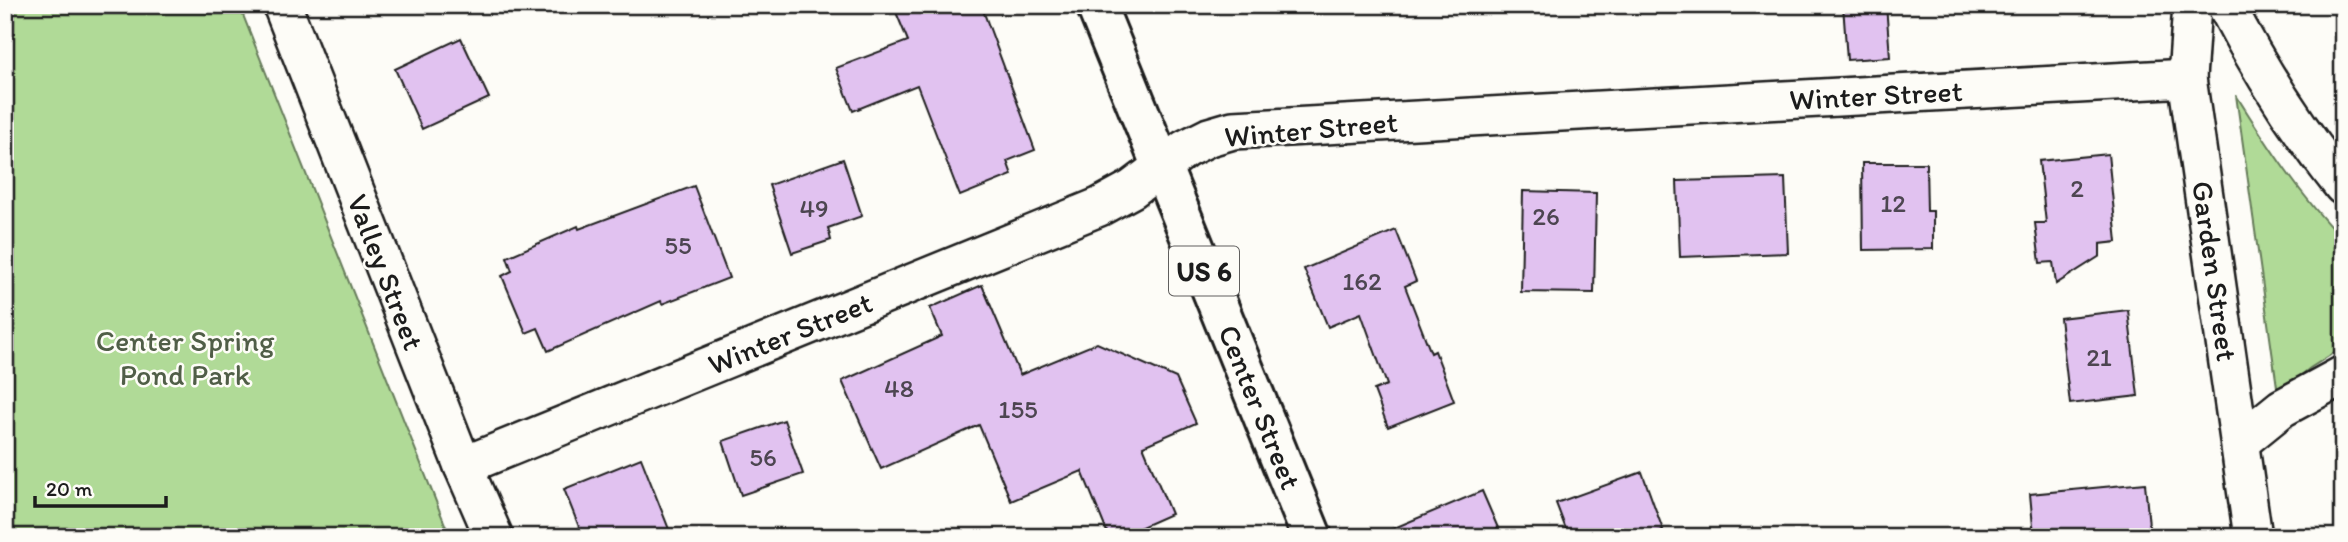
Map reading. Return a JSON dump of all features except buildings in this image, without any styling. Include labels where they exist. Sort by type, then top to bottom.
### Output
[{"type":"main road","name":"Center Street","points":[[1096,5],[1312,537]]},
{"type":"street","name":"Valley Street","points":[[282,5],[463,466],[494,537]]},
{"type":"street","name":"Garden Street","points":[[2192,5],[2187,78],[2253,537]]},
{"type":"street","points":[[2226,5],[2246,43],[2310,146],[2343,186]]},
{"type":"street","name":"Winter Street","points":[[463,466],[1099,207],[1132,189],[1197,143],[1233,130],[2187,78]]},
{"type":"street","points":[[2240,442],[2282,408],[2343,375]]},
{"type":"green space","name":"Center Spring Pond Park","points":[[5,5],[239,5],[450,537],[5,537]]},
{"type":"green space","points":[[2236,95],[2299,189],[2343,240],[2343,347],[2310,368],[2278,394]]}]
